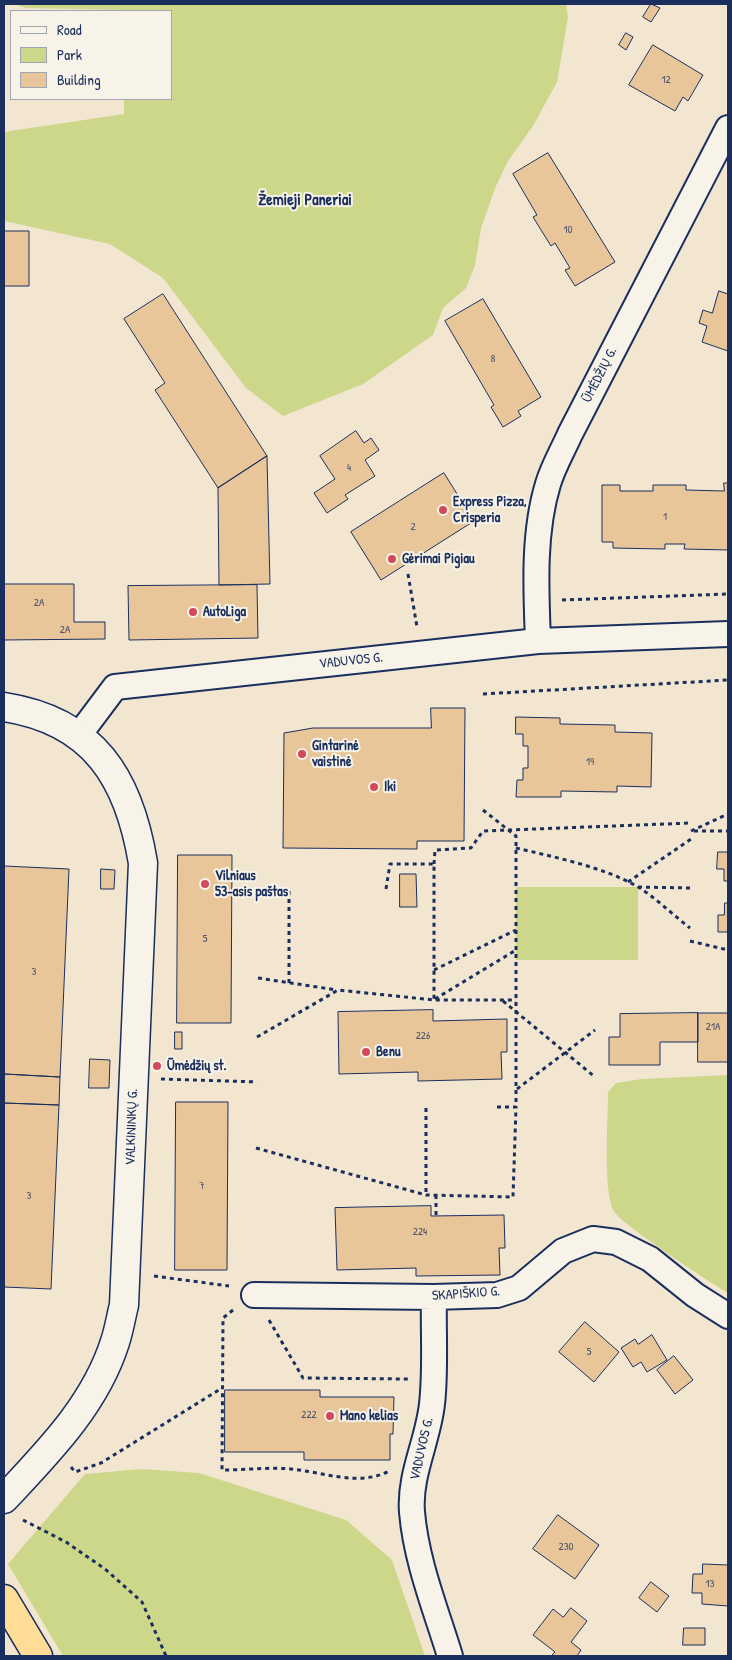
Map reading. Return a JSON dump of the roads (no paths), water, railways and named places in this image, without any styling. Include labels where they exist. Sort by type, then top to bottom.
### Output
[{"type":"highway","points":[[4,1599],[38,1656]]},
{"type":"street","name":"ŪMĖDŽIŲ G.","points":[[538,641],[539,542],[548,482],[574,425],[728,128]]},
{"type":"street","name":"VADUVOS G.","points":[[79,735],[115,687],[538,641],[728,634]]},
{"type":"street","points":[[4,707],[40,714],[79,735]]},
{"type":"street","name":"VALKININKŲ G.","points":[[12,1508],[74,1419],[98,1380],[114,1343],[124,1305],[143,873],[134,818],[123,789],[108,768],[79,735]]},
{"type":"street","name":"SKAPIŠKIO G.","points":[[254,1295],[434,1297],[497,1295],[519,1288],[563,1251],[593,1239],[616,1242],[650,1259],[695,1295],[728,1316]]},
{"type":"street","name":"VADUVOS G.","points":[[434,1297],[431,1411],[427,1436],[416,1470],[412,1512],[418,1547],[450,1656]]},
{"type":"place","name":"Express Pizza, Crisperia","points":[[443,510]]},
{"type":"place","name":"Gėrimai Pigiau","points":[[392,559]]},
{"type":"place","name":"AutoLiga","points":[[193,612]]},
{"type":"place","name":"Gintarinė vaistinė","points":[[302,754]]},
{"type":"place","name":"Iki","points":[[374,787]]},
{"type":"place","name":"Vilniaus 53-asis paštas","points":[[205,884]]},
{"type":"place","name":"Benu","points":[[366,1052]]},
{"type":"place","name":"Ūmėdžių st.","points":[[157,1066]]},
{"type":"place","name":"Mano kelias","points":[[330,1416]]},
{"type":"district","name":"Žemieji Paneriai","points":[[305,201]]}]
